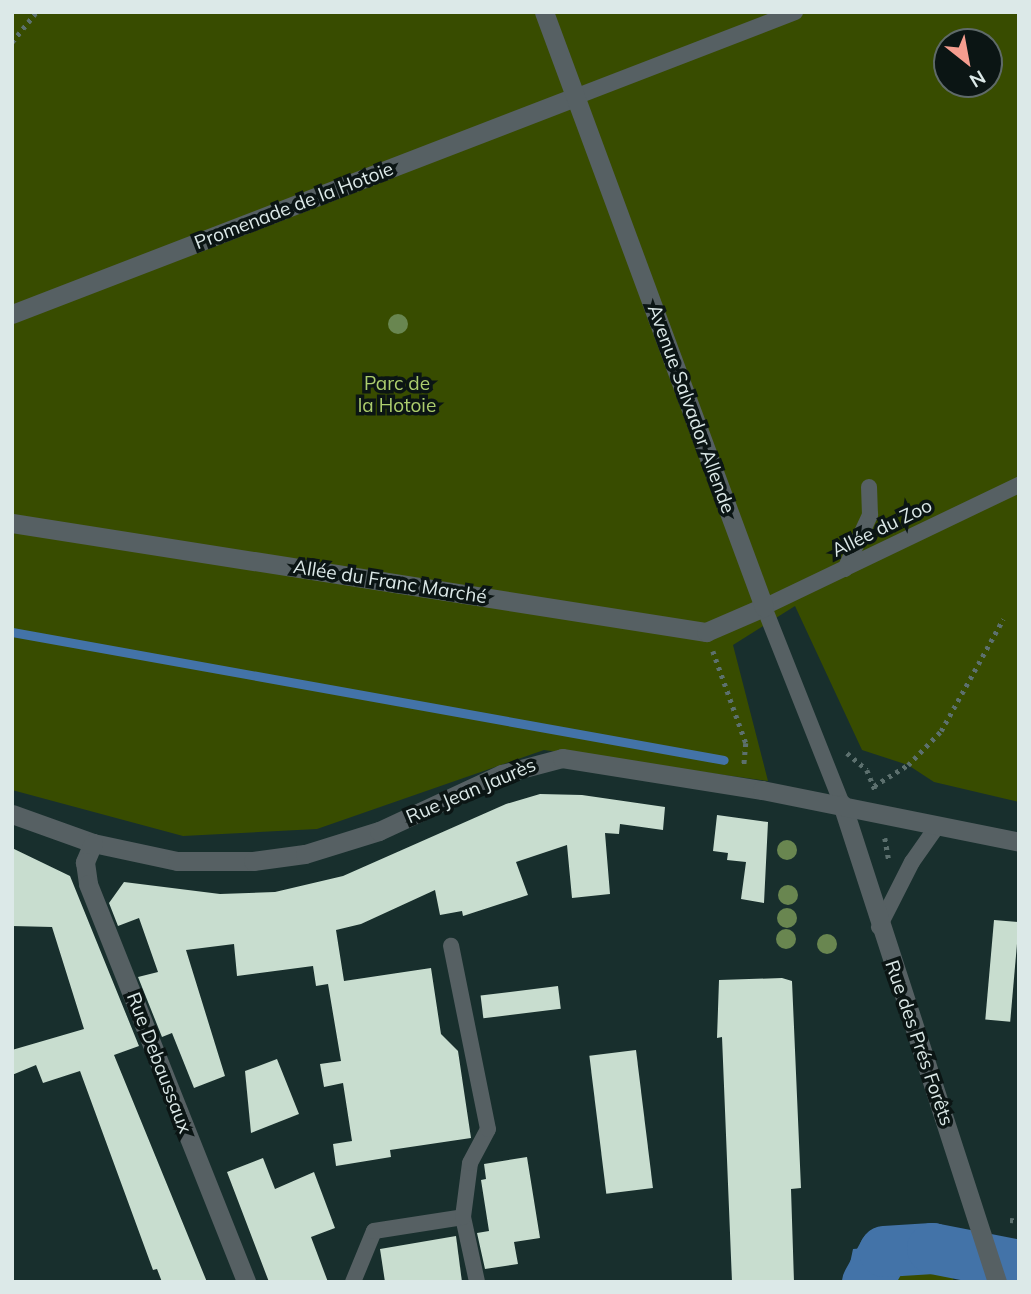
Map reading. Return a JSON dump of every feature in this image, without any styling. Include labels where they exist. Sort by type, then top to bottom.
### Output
[{"type":"street","name":"Avenue Salvador Allende","points":[[544,12],[764,607]]},
{"type":"street","name":"Promenade de la Hotoie","points":[[12,314],[575,97]]},
{"type":"street","name":"Allée du Franc Marché","points":[[12,523],[706,632]]},
{"type":"street","points":[[706,632],[764,607]]},
{"type":"street","name":"Rue Jean Jaurès","points":[[12,814],[93,844],[177,861],[253,861],[306,853],[379,831],[532,763],[562,758],[842,804],[1019,842]]},
{"type":"street","name":"Rue des Prés Forêts","points":[[842,804],[879,927],[996,1276]]},
{"type":"street","name":"Rue Debaussaux","points":[[93,844],[85,862],[88,884],[246,1282]]},
{"type":"lane","points":[[575,97],[795,12]]},
{"type":"lane","name":"Allée du Zoo","points":[[764,607],[1019,485]]},
{"type":"lane","points":[[845,569],[870,515],[869,487]]},
{"type":"lane","name":"Avenue Salvador Allende","points":[[764,607],[842,804]]},
{"type":"lane","points":[[879,927],[912,862],[938,825]]},
{"type":"lane","points":[[451,946],[488,1129],[470,1163],[463,1217],[477,1282]]},
{"type":"lane","points":[[352,1282],[374,1231],[463,1217]]},
{"type":"path","points":[[12,42],[36,12]]},
{"type":"path","points":[[842,804],[908,765],[941,731],[1003,619]]},
{"type":"path","points":[[706,632],[747,743],[742,788]]},
{"type":"path","points":[[1010,1220],[1019,1221]]},
{"type":"green space","name":"Parc de la Hotoie","points":[[12,12],[1019,12],[1019,802],[934,782],[908,765],[862,750],[795,606],[733,645],[768,781],[544,750],[317,829],[183,836],[12,790]]},
{"type":"green space","points":[[919,1257],[948,1259],[954,1282],[879,1282],[902,1262]]},
{"type":"water","points":[[919,1244],[1017,1251],[1019,1276],[1010,1270],[962,1260],[919,1257]]},
{"type":"water","points":[[902,1245],[902,1262],[876,1282],[846,1282],[853,1249]]},
{"type":"building","points":[[540,794],[582,795],[665,807],[663,830],[620,824],[619,834],[605,833],[610,894],[572,898],[567,845],[516,862],[528,895],[463,916],[462,911],[440,915],[435,890],[361,924],[336,930],[344,981],[431,968],[441,1034],[458,1051],[471,1138],[390,1150],[391,1157],[336,1166],[333,1144],[352,1141],[343,1083],[324,1087],[320,1064],[341,1061],[328,984],[316,986],[313,966],[237,976],[234,944],[186,950],[225,1076],[194,1088],[172,1033],[162,1037],[138,977],[158,972],[139,918],[118,926],[109,903],[124,882],[220,894],[275,892],[343,876],[506,804]]},
{"type":"building","points":[[717,815],[768,822],[764,903],[741,899],[746,862],[727,860],[728,853],[713,851]]},
{"type":"building","points":[[12,848],[70,876],[139,1046],[114,1055],[207,1282],[162,1282],[157,1269],[153,1270],[80,1071],[43,1083],[36,1065],[12,1075],[12,1050],[84,1029],[52,927],[12,926]]},
{"type":"building","points":[[994,920],[1019,922],[1010,1022],[985,1020]]},
{"type":"building","points":[[782,978],[792,981],[801,1188],[791,1189],[794,1282],[732,1282],[722,1037],[717,1038],[719,980]]},
{"type":"building","points":[[558,986],[561,1009],[483,1018],[481,996]]},
{"type":"building","points":[[636,1050],[653,1188],[606,1194],[589,1056]]},
{"type":"building","points":[[277,1059],[299,1114],[251,1133],[245,1071]]},
{"type":"building","points":[[527,1157],[540,1238],[514,1242],[518,1264],[485,1269],[477,1233],[489,1231],[481,1180],[486,1179],[484,1164]]},
{"type":"building","points":[[263,1158],[275,1189],[314,1172],[335,1228],[311,1237],[328,1282],[269,1282],[227,1172]]},
{"type":"building","points":[[456,1236],[462,1282],[385,1282],[380,1249]]},
{"type":"waterway","points":[[12,632],[724,760]]},
{"type":"waterway","points":[[867,1282],[884,1251],[932,1248],[1019,1265]]}]
